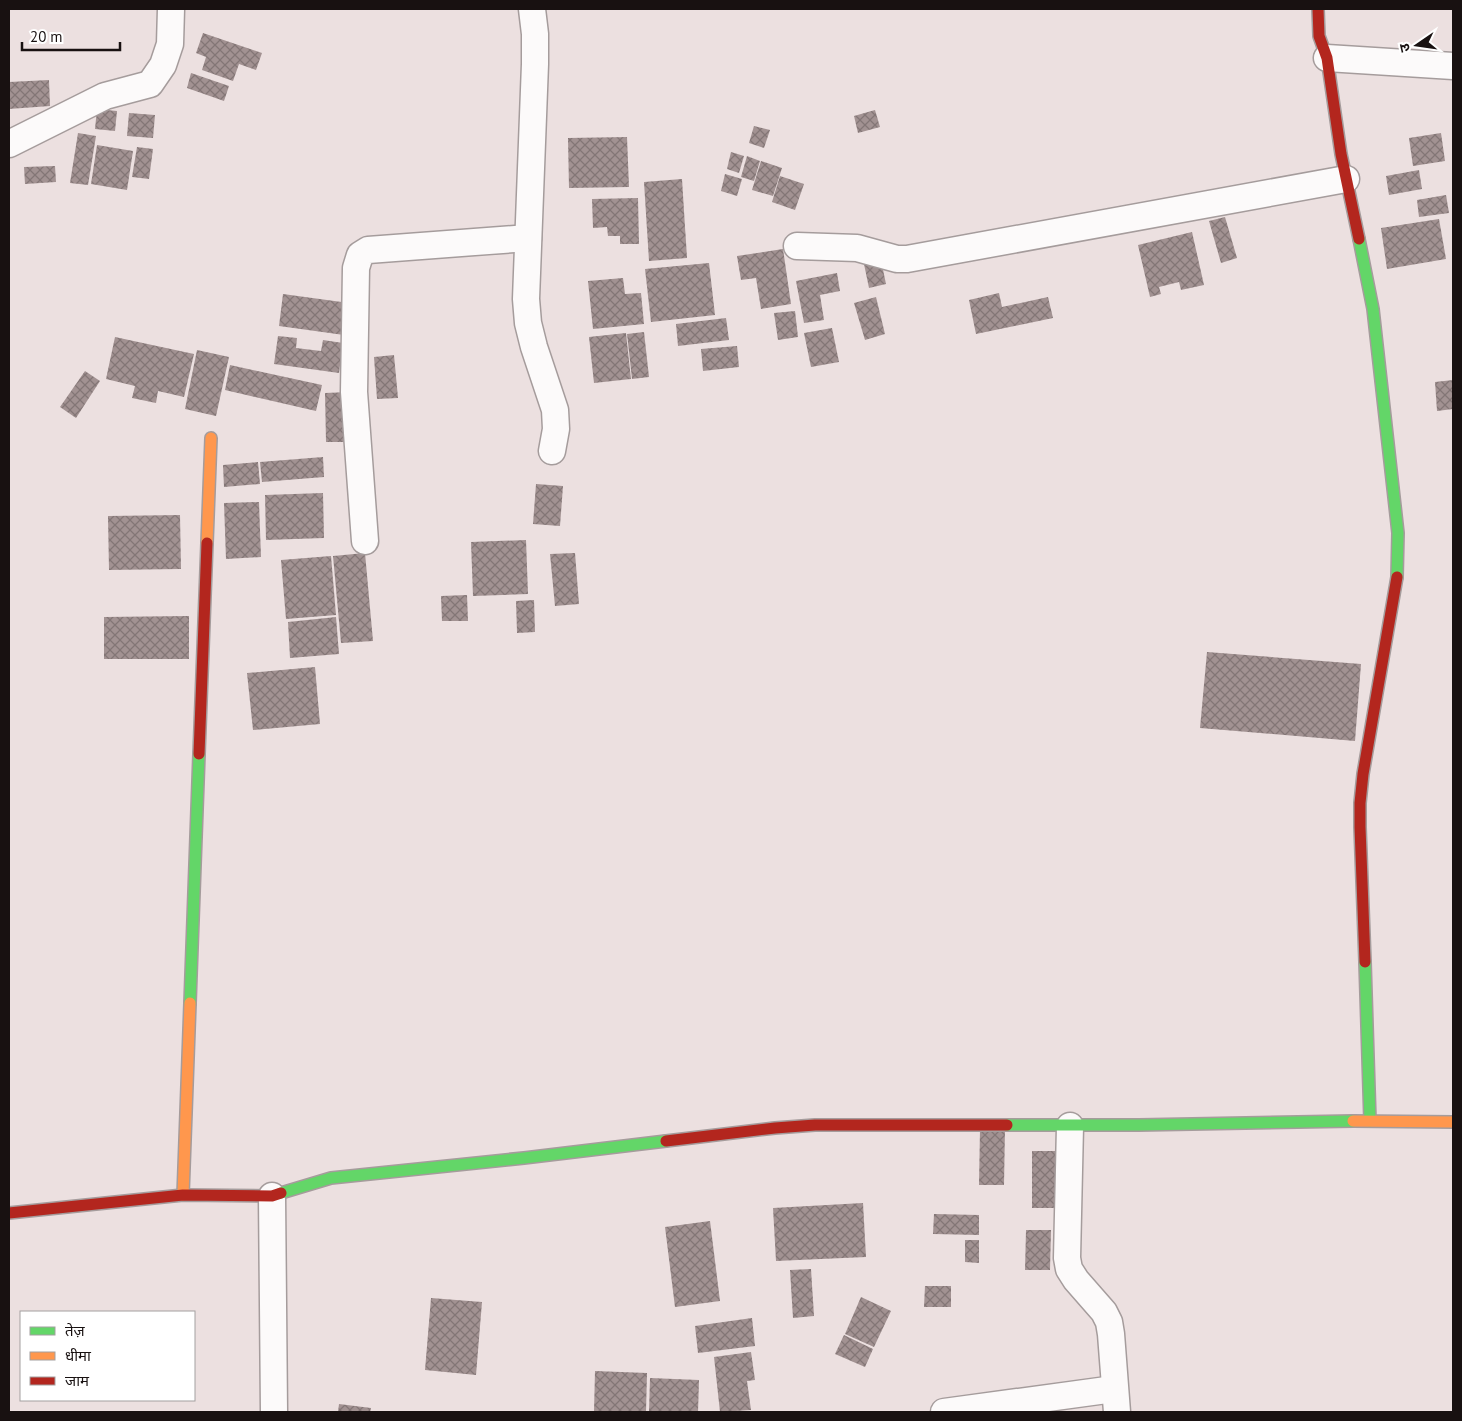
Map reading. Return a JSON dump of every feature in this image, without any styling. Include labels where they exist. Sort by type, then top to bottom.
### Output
[{"type":"street","points":[[9,144],[105,96],[150,84],[163,65],[170,44],[171,9]]},
{"type":"street","points":[[532,9],[535,34],[535,64],[526,299],[528,323],[534,347],[555,410],[556,429],[552,451]]},
{"type":"street","points":[[1318,9],[1319,36],[1327,58],[1341,154],[1373,309],[1398,533],[1398,571],[1363,774],[1360,802],[1370,1121]]},
{"type":"street","points":[[1327,58],[1453,66]]},
{"type":"street","points":[[798,246],[857,248],[897,259],[907,258],[1346,179]]},
{"type":"street","points":[[365,541],[354,392],[356,268],[360,255],[368,250],[528,238]]},
{"type":"street","points":[[182,1195],[211,438]]},
{"type":"street","points":[[9,1213],[182,1195],[272,1196],[331,1178],[814,1125],[1070,1126],[1370,1121],[1453,1122]]},
{"type":"street","points":[[944,1412],[1116,1401],[1109,1322],[1104,1312],[1068,1269],[1066,1258],[1070,1126]]},
{"type":"street","points":[[272,1196],[274,1412]]},
{"type":"building","points":[[203,33],[262,53],[256,70],[239,64],[233,81],[202,70],[206,57],[196,53]]},
{"type":"building","points":[[191,73],[229,86],[224,101],[187,88]]},
{"type":"building","points":[[49,80],[50,106],[9,109],[9,82]]},
{"type":"building","points":[[97,109],[117,111],[115,131],[95,129]]},
{"type":"building","points":[[875,110],[880,127],[858,133],[854,116]]},
{"type":"building","points":[[129,113],[155,115],[153,138],[127,136]]},
{"type":"building","points":[[754,126],[770,130],[764,148],[749,143]]},
{"type":"building","points":[[78,133],[96,136],[88,185],[70,183]]},
{"type":"building","points":[[1441,133],[1445,161],[1413,166],[1409,138]]},
{"type":"building","points":[[627,137],[629,187],[569,188],[568,138]]},
{"type":"building","points":[[97,145],[133,151],[127,190],[91,184]]},
{"type":"building","points":[[137,147],[153,149],[149,179],[132,177]]},
{"type":"building","points":[[731,152],[744,156],[739,173],[727,169]]},
{"type":"building","points":[[747,156],[760,161],[754,181],[741,177]]},
{"type":"building","points":[[761,161],[782,168],[773,196],[752,190]]},
{"type":"building","points":[[55,166],[56,182],[25,184],[24,167]]},
{"type":"building","points":[[1419,170],[1422,189],[1389,195],[1386,176]]},
{"type":"building","points":[[725,174],[742,179],[737,196],[721,191]]},
{"type":"building","points":[[780,176],[804,184],[795,210],[772,202]]},
{"type":"building","points":[[682,179],[687,258],[649,261],[644,182]]},
{"type":"building","points":[[1446,195],[1449,213],[1419,217],[1417,200]]},
{"type":"building","points":[[638,198],[639,244],[620,244],[620,236],[608,236],[607,227],[593,228],[592,199]]},
{"type":"building","points":[[1225,217],[1237,258],[1221,263],[1209,221]]},
{"type":"building","points":[[1439,219],[1446,259],[1387,269],[1381,228]]},
{"type":"building","points":[[1192,232],[1204,285],[1181,290],[1179,282],[1159,287],[1161,294],[1150,297],[1138,245]]},
{"type":"building","points":[[783,249],[791,304],[761,309],[756,278],[741,280],[737,256]]},
{"type":"building","points":[[881,260],[886,284],[869,288],[864,264]]},
{"type":"building","points":[[709,263],[715,315],[651,322],[645,269]]},
{"type":"building","points":[[837,273],[840,291],[820,295],[824,320],[804,323],[796,281]]},
{"type":"building","points":[[623,278],[625,294],[641,293],[644,324],[593,329],[588,281]]},
{"type":"building","points":[[999,293],[1002,307],[1048,297],[1053,318],[976,334],[969,300]]},
{"type":"building","points":[[283,294],[349,303],[344,335],[279,326]]},
{"type":"building","points":[[876,297],[885,334],[865,340],[854,303]]},
{"type":"building","points":[[795,311],[798,337],[778,340],[774,313]]},
{"type":"building","points":[[726,318],[729,340],[678,346],[676,324]]},
{"type":"building","points":[[832,328],[839,362],[811,367],[804,333]]},
{"type":"building","points":[[644,332],[649,377],[632,379],[627,334]]},
{"type":"building","points":[[626,333],[631,379],[594,383],[589,337]]},
{"type":"building","points":[[278,336],[297,338],[296,348],[321,351],[323,340],[343,343],[339,373],[274,364]]},
{"type":"building","points":[[115,337],[194,354],[184,397],[158,391],[156,403],[132,398],[135,386],[106,379]]},
{"type":"building","points":[[737,346],[739,367],[703,371],[701,349]]},
{"type":"building","points":[[197,350],[229,357],[216,416],[185,409]]},
{"type":"building","points":[[394,355],[398,398],[377,399],[374,357]]},
{"type":"building","points":[[230,365],[322,385],[316,411],[225,390]]},
{"type":"building","points":[[85,371],[100,381],[76,418],[60,407]]},
{"type":"building","points":[[1453,380],[1453,409],[1437,411],[1435,382]]},
{"type":"building","points":[[349,392],[351,442],[326,442],[325,393]]},
{"type":"building","points":[[323,457],[324,477],[262,482],[260,462]]},
{"type":"building","points":[[258,462],[260,484],[224,487],[223,465]]},
{"type":"building","points":[[536,484],[563,486],[560,526],[533,524]]},
{"type":"building","points":[[323,493],[324,538],[266,540],[265,495]]},
{"type":"building","points":[[259,502],[261,557],[226,559],[224,503]]},
{"type":"building","points":[[180,515],[181,569],[109,570],[108,516]]},
{"type":"building","points":[[526,540],[528,594],[473,596],[471,542]]},
{"type":"building","points":[[365,553],[373,641],[341,643],[333,556]]},
{"type":"building","points":[[575,553],[579,604],[555,606],[550,554]]},
{"type":"building","points":[[331,556],[336,615],[286,619],[281,560]]},
{"type":"building","points":[[467,595],[468,621],[442,621],[441,596]]},
{"type":"building","points":[[534,600],[535,632],[517,633],[516,601]]},
{"type":"building","points":[[189,616],[189,659],[104,659],[104,617]]},
{"type":"building","points":[[336,617],[339,654],[290,658],[288,622]]},
{"type":"building","points":[[1207,652],[1361,664],[1355,741],[1200,728]]},
{"type":"building","points":[[315,667],[320,724],[253,730],[247,673]]},
{"type":"building","points":[[980,1129],[1005,1129],[1004,1185],[979,1185]]},
{"type":"building","points":[[1032,1151],[1060,1151],[1059,1208],[1032,1208]]},
{"type":"building","points":[[863,1203],[866,1257],[776,1261],[773,1208]]},
{"type":"building","points":[[934,1214],[979,1215],[979,1235],[933,1234]]},
{"type":"building","points":[[710,1221],[720,1301],[675,1307],[665,1227]]},
{"type":"building","points":[[1026,1230],[1051,1230],[1050,1270],[1025,1270]]},
{"type":"building","points":[[965,1240],[979,1240],[979,1263],[965,1262]]},
{"type":"building","points":[[811,1269],[814,1316],[793,1318],[790,1270]]},
{"type":"building","points":[[925,1286],[951,1286],[951,1307],[924,1307]]},
{"type":"building","points":[[861,1297],[891,1311],[874,1347],[845,1334]]},
{"type":"building","points":[[431,1298],[482,1302],[476,1375],[425,1370]]},
{"type":"building","points":[[752,1318],[755,1346],[698,1353],[695,1326]]},
{"type":"building","points":[[844,1335],[873,1349],[865,1367],[835,1354]]},
{"type":"building","points":[[751,1352],[755,1380],[747,1381],[751,1410],[720,1412],[714,1357]]},
{"type":"building","points":[[595,1371],[647,1373],[646,1412],[594,1412]]},
{"type":"building","points":[[650,1378],[699,1380],[698,1412],[649,1412]]},
{"type":"building","points":[[339,1404],[371,1408],[370,1412],[338,1412]]},
{"type":"traffic: fast","points":[[1359,239],[1373,309],[1398,533],[1397,577]]},
{"type":"traffic: fast","points":[[190,1003],[199,754]]},
{"type":"traffic: fast","points":[[1365,962],[1370,1121]]},
{"type":"traffic: fast","points":[[1007,1125],[1139,1125],[1353,1121]]},
{"type":"traffic: fast","points":[[281,1193],[331,1178],[666,1141]]},
{"type":"traffic: slow","points":[[207,543],[211,438]]},
{"type":"traffic: slow","points":[[183,1195],[190,1003]]},
{"type":"traffic: slow","points":[[1353,1121],[1453,1122]]},
{"type":"traffic: jam","points":[[1318,9],[1319,36],[1327,58],[1341,154],[1359,239]]},
{"type":"traffic: jam","points":[[199,754],[207,543]]},
{"type":"traffic: jam","points":[[1365,962],[1360,803],[1363,774],[1397,577]]},
{"type":"traffic: jam","points":[[666,1141],[815,1125],[1007,1125]]},
{"type":"traffic: jam","points":[[9,1213],[183,1195],[272,1196],[281,1193]]}]
